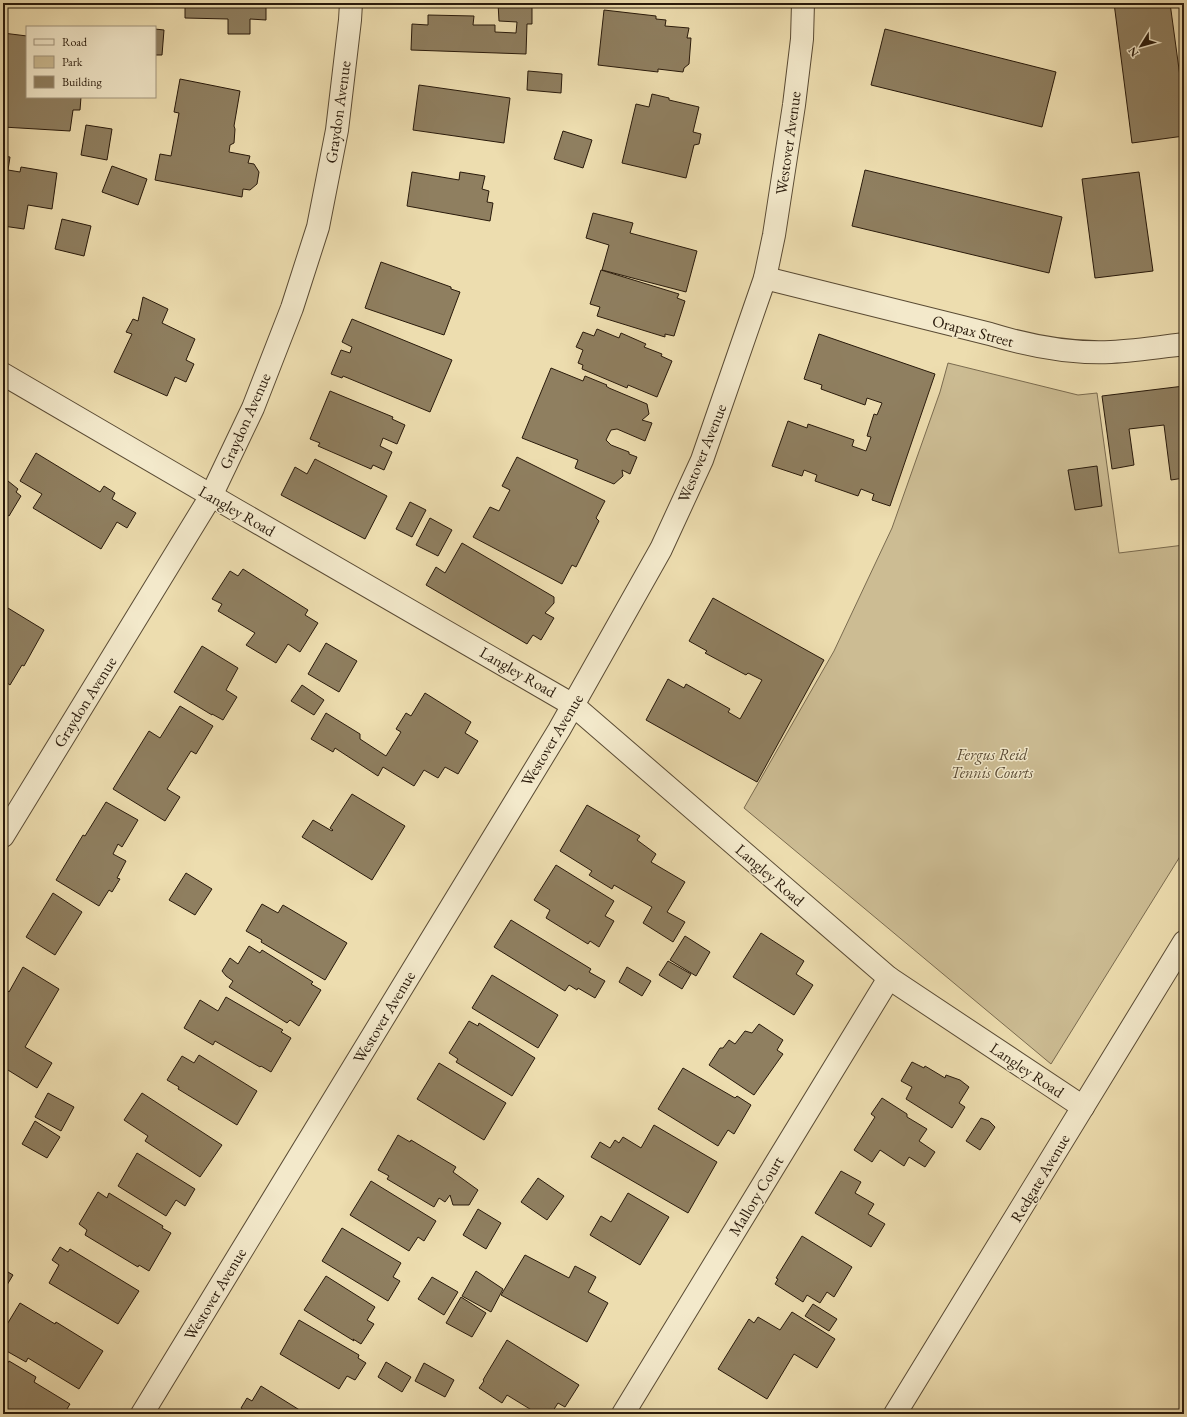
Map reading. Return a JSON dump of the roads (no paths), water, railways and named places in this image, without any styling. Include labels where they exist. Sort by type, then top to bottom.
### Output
[{"type":"street","name":"Graydon Avenue","points":[[3,836],[211,496],[253,408],[292,308],[318,227],[337,130],[351,3]]},
{"type":"street","name":"Westover Avenue","points":[[142,1414],[574,705],[661,549],[702,460],[765,278],[774,235],[794,105],[802,39],[803,3]]},
{"type":"street","name":"Orapax Street","points":[[765,278],[1017,342],[1064,351],[1111,352],[1184,344]]},
{"type":"street","name":"Langley Road","points":[[3,374],[211,496],[574,705],[889,978],[1083,1107]]},
{"type":"street","name":"Redgate Avenue","points":[[895,1414],[1184,942]]},
{"type":"street","name":"Mallory Court","points":[[624,1414],[889,978]]},
{"type":"park label","name":"Fergus Reid Tennis Courts","points":[[992,763]]}]
